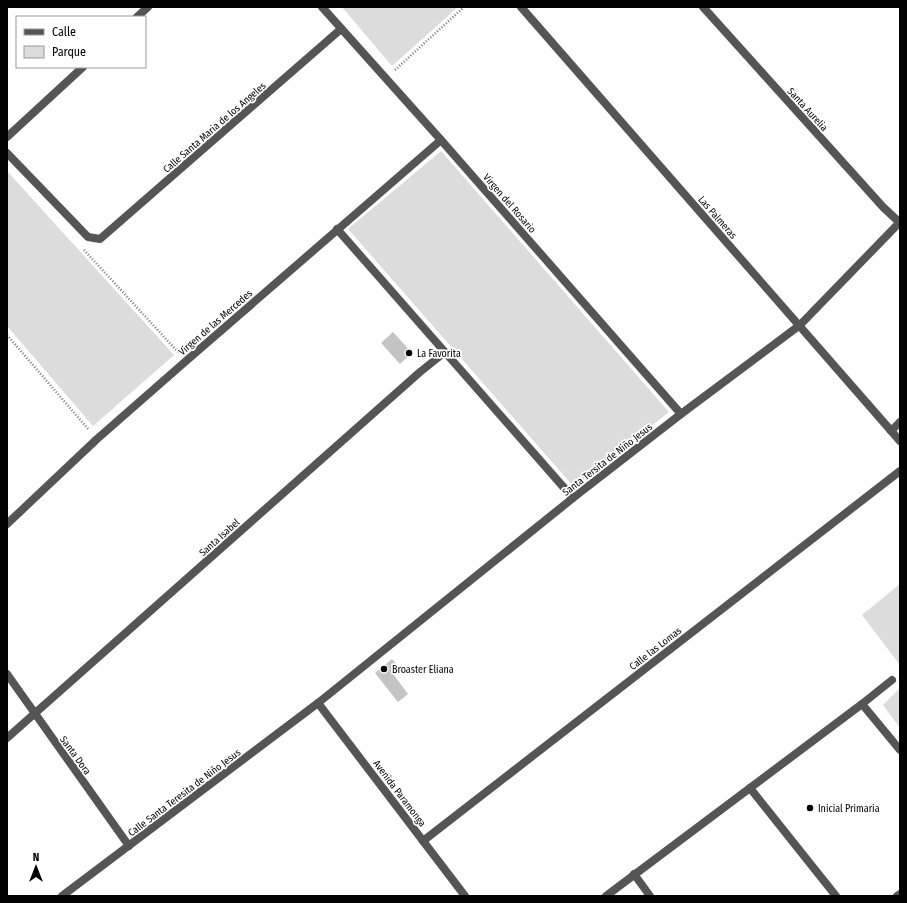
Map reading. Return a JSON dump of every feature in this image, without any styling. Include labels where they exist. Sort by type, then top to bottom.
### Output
[{"type":"street","points":[[138,16],[148,7]]},
{"type":"street","name":"Virgen del Rosario","points":[[322,7],[441,140],[681,414]]},
{"type":"street","name":"Las Palmeras","points":[[521,7],[900,441]]},
{"type":"street","name":"Santa Aurelia","points":[[703,7],[878,202],[900,222]]},
{"type":"street","name":"Calle Santa Maria de los Angeles","points":[[7,152],[88,237],[100,239],[342,29]]},
{"type":"street","points":[[7,137],[82,68]]},
{"type":"street","name":"Virgen de las Mercedes","points":[[7,524],[97,439],[441,140]]},
{"type":"street","name":"Santa Tersita de Niño Jesus","points":[[318,703],[573,498],[681,414],[800,325],[900,222]]},
{"type":"street","points":[[337,229],[573,498]]},
{"type":"street","name":"Santa Isabel","points":[[7,738],[420,372],[445,352]]},
{"type":"street","points":[[892,431],[900,422]]},
{"type":"street","name":"Calle las Lomas","points":[[423,841],[900,471]]},
{"type":"street","name":"Santa Dora","points":[[7,674],[129,846]]},
{"type":"street","points":[[606,896],[892,680]]},
{"type":"street","name":"Avenida Paramonga","points":[[318,703],[465,896]]},
{"type":"street","name":"Calle Santa Teresita de Niño Jesus","points":[[62,896],[318,703]]},
{"type":"street","points":[[862,704],[900,750]]},
{"type":"street","points":[[750,788],[836,896]]},
{"type":"street","points":[[634,874],[650,896]]},
{"type":"path","points":[[386,78],[464,7]]},
{"type":"path","points":[[81,246],[186,361]]},
{"type":"path","points":[[7,335],[97,439]]},
{"type":"green space","points":[[342,7],[458,7],[392,66]]},
{"type":"green space","points":[[441,151],[669,412],[574,487],[348,229]]},
{"type":"green space","points":[[7,171],[174,355],[93,426],[7,326]]},
{"type":"green space","points":[[900,584],[900,665],[862,615]]},
{"type":"green space","points":[[900,688],[900,728],[883,705]]},
{"type":"building","points":[[393,332],[412,353],[400,364],[381,343]]},
{"type":"building","points":[[392,659],[400,669],[393,674],[408,694],[398,702],[375,673]]},
{"type":"place","name":"La Favorita","points":[[409,353]]},
{"type":"place","name":"Broaster Eliana","points":[[384,669]]},
{"type":"place","name":"Inicial Primaria","points":[[810,808]]}]
